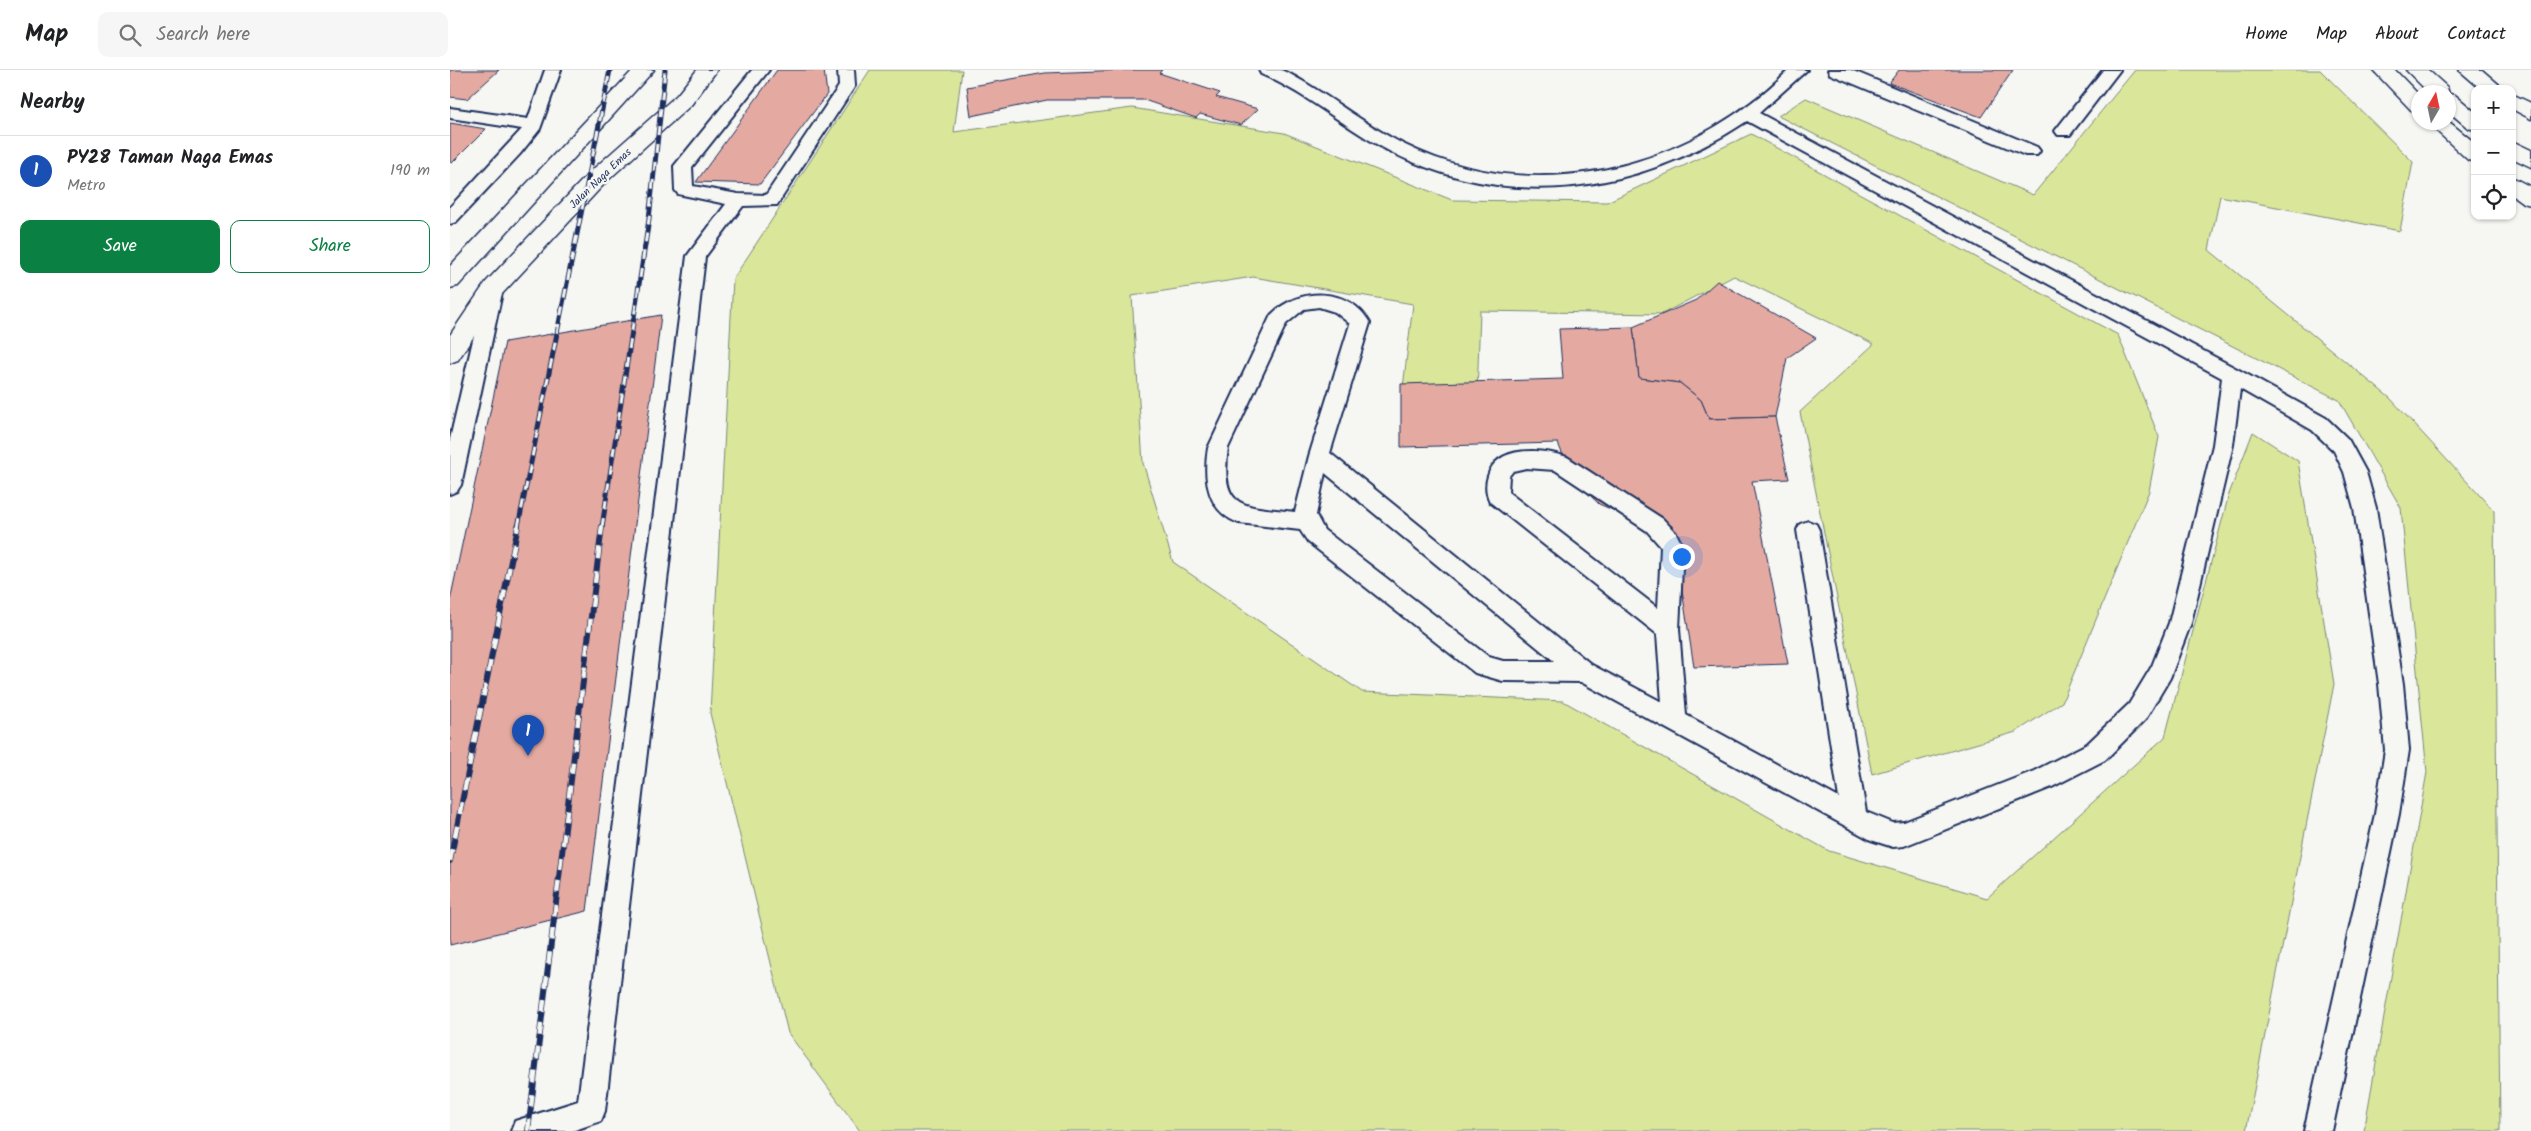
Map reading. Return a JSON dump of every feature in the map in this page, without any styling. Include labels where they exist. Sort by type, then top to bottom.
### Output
[{"type":"main road","points":[[450,280],[644,70]]},
{"type":"main road","name":"Jalan Naga Emas","points":[[450,354],[494,288],[599,176],[684,100],[707,70]]},
{"type":"main road","points":[[2383,70],[2411,98]]},
{"type":"main road","points":[[2416,70],[2432,85]]},
{"type":"main road","points":[[2469,70],[2489,85]]},
{"type":"main road","points":[[2516,103],[2531,112]]},
{"type":"main road","points":[[2456,107],[2471,120]]},
{"type":"main road","points":[[2446,130],[2471,151]]},
{"type":"main road","points":[[2516,151],[2531,160]]},
{"type":"main road","points":[[2516,187],[2531,198]]},
{"type":"lane","points":[[450,218],[457,202],[514,150],[534,125],[553,70]]},
{"type":"lane","points":[[761,70],[683,166],[684,190],[738,200],[771,201],[847,86],[846,70]]},
{"type":"lane","points":[[1267,70],[1309,90],[1397,148],[1441,166],[1474,176],[1520,182],[1577,183],[1621,175],[1680,154],[1748,114],[1776,94],[1799,70]]},
{"type":"lane","points":[[1836,70],[2032,151]]},
{"type":"lane","points":[[2064,131],[2112,70]]},
{"type":"lane","points":[[450,113],[534,125]]},
{"type":"lane","points":[[1748,114],[2232,375],[2319,424],[2341,445],[2355,472],[2365,508],[2391,684],[2397,750],[2390,796],[2318,1131]]},
{"type":"lane","points":[[525,1131],[592,1121],[696,256],[738,200]]},
{"type":"lane","points":[[450,485],[494,288]]},
{"type":"lane","points":[[1306,522],[1250,517],[1229,508],[1222,501],[1219,491],[1216,461],[1218,448],[1278,320],[1284,312],[1308,301],[1344,306],[1360,323],[1305,507],[1306,522],[1316,536],[1483,666],[1503,671],[1584,672]]},
{"type":"lane","points":[[1319,456],[1584,672],[1855,819],[1882,832],[1893,835],[1914,832],[2043,779],[2096,752],[2137,712],[2162,671],[2180,623],[2223,444],[2232,375]]},
{"type":"lane","points":[[1668,628],[1498,496],[1496,486],[1498,473],[1510,462],[1524,458],[1543,458],[1560,463],[1663,532],[1668,539],[1672,555],[1668,628],[1675,721]]},
{"type":"lane","points":[[1808,530],[1855,819]]},
{"type":"green space","points":[[870,70],[962,70],[954,132],[1132,108],[1284,133],[1452,200],[1607,202],[1751,134],[2118,335],[2159,437],[2149,491],[2062,702],[2016,732],[1872,774],[1800,412],[1874,344],[1734,276],[1662,314],[1480,311],[1477,396],[1402,396],[1413,304],[1253,277],[1132,296],[1143,463],[1173,562],[1362,692],[1563,701],[1829,851],[1987,898],[2165,737],[2229,494],[2253,432],[2298,461],[2334,684],[2246,1131],[860,1131],[788,1033],[710,713],[733,279]]},
{"type":"green space","points":[[2135,70],[2320,70],[2413,162],[2400,231],[2220,196],[2209,250],[2390,398],[2494,511],[2500,1131],[2364,1131],[2427,772],[2401,508],[2339,400],[1778,116],[1806,98],[2033,195]]},
{"type":"building","points":[[450,70],[499,70],[467,99],[450,97]]},
{"type":"building","points":[[777,70],[824,70],[827,94],[760,184],[696,182]]},
{"type":"building","points":[[1162,70],[1159,73],[1220,93],[1216,97],[1258,109],[1241,125],[1200,114],[1196,118],[1144,100],[1047,100],[971,116],[967,87],[1045,73]]},
{"type":"building","points":[[1899,70],[2013,70],[1981,117],[1889,83]]},
{"type":"building","points":[[450,123],[486,129],[452,163],[450,162]]},
{"type":"building","points":[[1717,281],[1816,338],[1787,358],[1775,417],[1709,419],[1701,400],[1680,383],[1639,378],[1633,327],[1696,300]]},
{"type":"building","points":[[661,315],[587,911],[450,945],[450,601],[505,342]]},
{"type":"building","points":[[1633,327],[1639,378],[1680,383],[1701,400],[1709,419],[1775,417],[1789,479],[1752,481],[1788,664],[1694,667],[1672,526],[1629,517],[1599,504],[1572,478],[1558,443],[1401,447],[1401,384],[1563,379],[1559,329]]},
{"type":"railway","points":[[518,527],[610,70]]},
{"type":"railway","points":[[602,527],[649,219],[665,70]]},
{"type":"railway","points":[[450,861],[518,526]]},
{"type":"railway","points":[[528,1131],[602,526]]},
{"type":"place","name":"PY28 Taman Naga Emas","points":[[528,756]]}]
